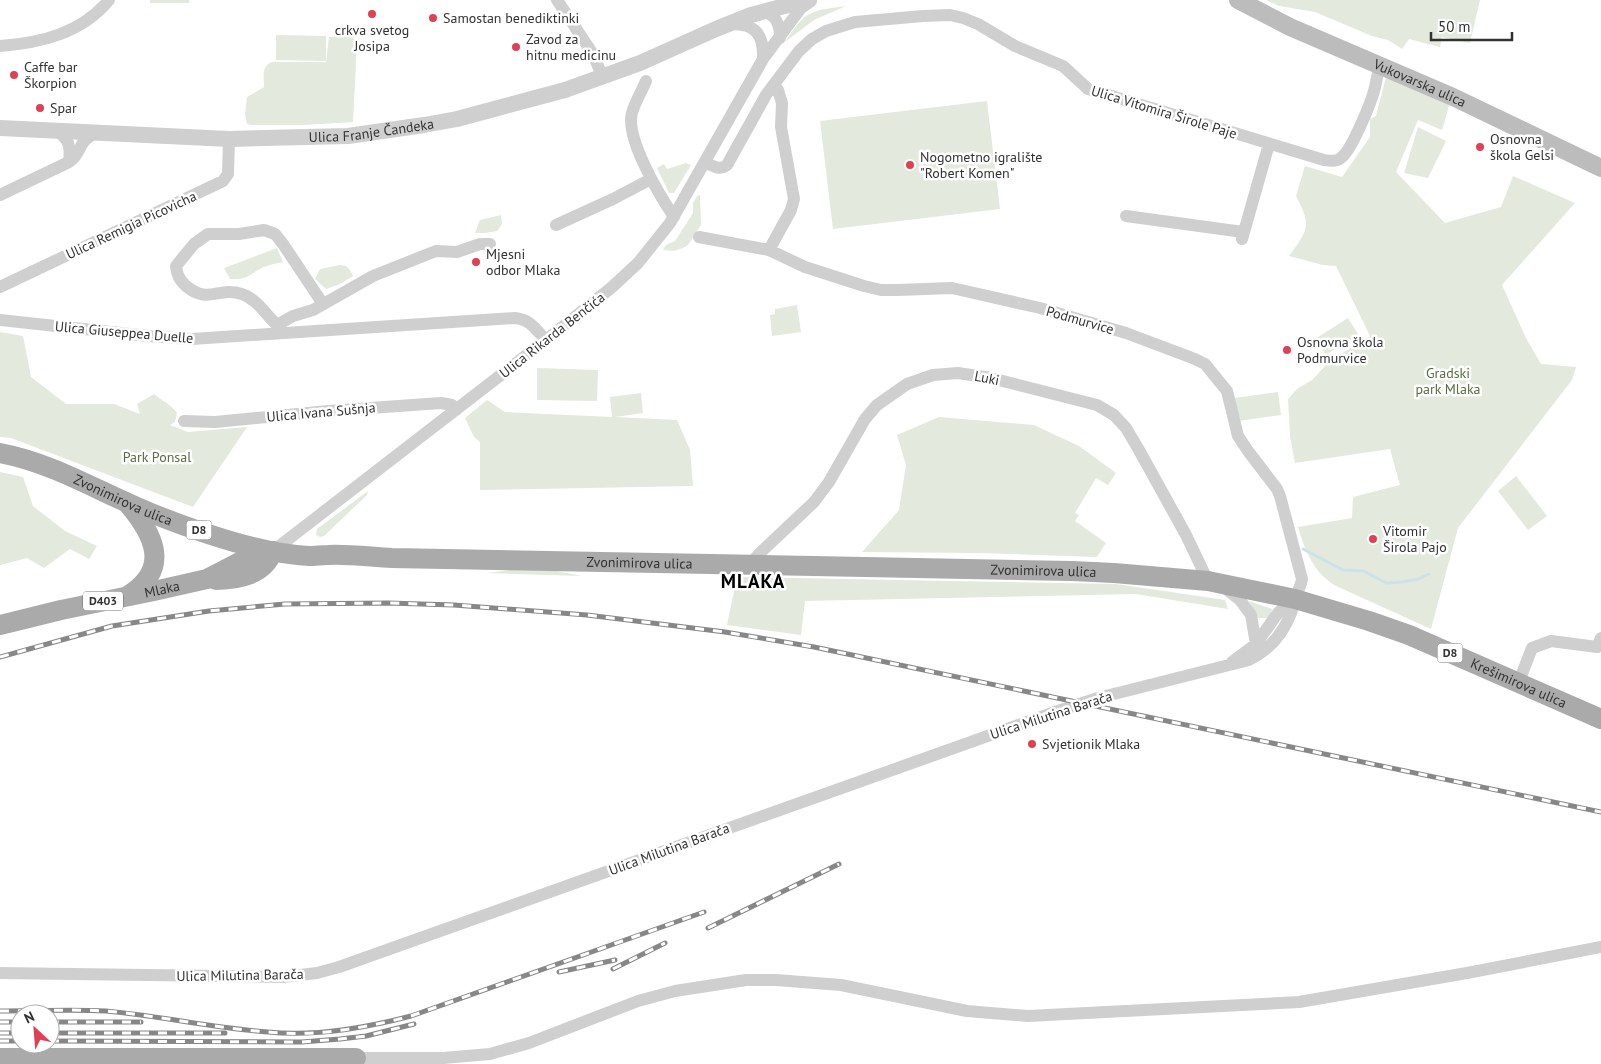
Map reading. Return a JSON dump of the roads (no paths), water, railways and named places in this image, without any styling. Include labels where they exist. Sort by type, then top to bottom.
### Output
[{"type":"main road","name":"Vukovarska ulica","points":[[1238,0],[1290,27],[1453,97],[1601,168]]},
{"type":"main road","name":"Zvonimirova ulica","points":[[0,453],[55,469],[128,503],[175,522],[229,540],[273,551],[309,556],[326,554],[392,558],[1072,571],[1210,581],[1295,599]]},
{"type":"main road","points":[[127,597],[147,581],[155,564],[152,539],[128,503]]},
{"type":"main road","name":"Mlaka","points":[[0,625],[207,579],[236,578],[256,572],[268,561],[273,551]]},
{"type":"main road","name":"Krešimirova ulica","points":[[1295,599],[1409,635],[1601,719]]},
{"type":"main road","points":[[0,1058],[356,1058]]},
{"type":"street","points":[[0,46],[37,42],[69,31],[93,16],[109,0]]},
{"type":"street","points":[[556,0],[593,54],[603,78]]},
{"type":"street","name":"Ulica Franje Čandeka","points":[[0,128],[229,139],[348,136],[433,124],[566,90],[603,78],[727,24],[762,11],[807,0]]},
{"type":"street","name":"Ulica Rikarda Benčića","points":[[273,551],[546,340],[625,275],[654,245],[674,217],[763,59],[801,8],[814,0]]},
{"type":"street","points":[[762,11],[769,12],[774,17],[779,27],[780,38]]},
{"type":"street","name":"Ulica Vitomira Širole Paje","points":[[705,162],[717,168],[723,168],[727,165],[773,86],[790,60],[803,47],[826,31],[838,26],[866,21],[950,15],[972,21],[1015,46],[1063,66],[1088,89],[1269,144],[1324,160],[1335,161],[1342,158],[1359,130],[1375,88],[1376,74],[1380,65]]},
{"type":"street","points":[[727,24],[746,25],[755,30],[762,43],[763,59]]},
{"type":"street","points":[[646,81],[632,113],[631,121],[638,149],[651,179],[674,217]]},
{"type":"street","points":[[769,250],[791,210],[794,199],[782,135],[782,103],[778,90],[773,86]]},
{"type":"street","points":[[56,130],[65,136],[68,141],[71,151],[69,162]]},
{"type":"street","points":[[0,195],[69,162],[75,156],[83,141],[97,133]]},
{"type":"street","name":"Ulica Remigia Picovicha","points":[[0,287],[223,181],[228,174],[229,139]]},
{"type":"street","points":[[1126,216],[1243,236],[1269,144]]},
{"type":"street","points":[[556,225],[651,179]]},
{"type":"street","points":[[277,329],[249,297],[226,292],[196,294],[180,280],[177,275],[176,266],[194,244],[208,234],[239,234],[264,230],[275,234],[283,244],[323,304]]},
{"type":"street","name":"Podmurvice","points":[[699,237],[769,250],[805,267],[881,290],[952,288],[1057,313],[1144,339],[1205,364],[1227,390],[1238,436],[1280,496],[1301,575],[1301,586],[1295,599]]},
{"type":"street","name":"Ulica Giuseppea Duelle","points":[[277,329],[293,316],[313,310],[373,276],[436,251],[457,252],[480,244],[490,244]]},
{"type":"street","name":"Ulica Giuseppea Duelle","points":[[0,320],[192,339],[277,329],[521,318],[530,323],[546,340]]},
{"type":"street","name":"Luki","points":[[750,564],[814,502],[865,419],[877,406],[907,384],[933,375],[958,373],[1000,380],[1097,405],[1114,415],[1126,428],[1210,581]]},
{"type":"street","name":"Ulica Ivana Sušnja","points":[[184,421],[215,422],[303,413],[441,403],[452,405],[456,410]]},
{"type":"street","points":[[1210,581],[1229,590],[1244,605],[1252,618],[1256,644]]},
{"type":"street","points":[[1227,664],[1256,644],[1278,613],[1295,599]]},
{"type":"street","name":"Ulica Milutina Barača","points":[[0,973],[283,977],[317,973],[339,967],[1058,711],[1098,698],[1249,660],[1264,652],[1284,628],[1292,613],[1295,599]]},
{"type":"street","points":[[1518,684],[1532,648],[1551,641],[1597,647],[1601,638]]},
{"type":"street","points":[[356,1058],[443,1058],[490,1054],[529,1043],[638,1001],[675,991],[746,980],[776,980],[841,985],[967,1011],[1028,1016],[1299,1002],[1467,973],[1601,947]]},
{"type":"waterway","points":[[1303,549],[1343,570],[1364,571],[1386,583],[1418,579],[1429,574]]},
{"type":"railway","points":[[0,657],[112,626],[209,611],[285,604],[388,603],[454,605],[587,615],[725,632],[814,647],[1601,812]]},
{"type":"railway","points":[[708,928],[839,864]]},
{"type":"railway","points":[[0,1011],[106,1011],[268,1032],[304,1033],[340,1030],[411,1016],[704,912]]},
{"type":"railway","points":[[613,969],[665,943]]},
{"type":"railway","points":[[559,972],[615,960]]},
{"type":"railway","points":[[0,1022],[10,1022]]},
{"type":"railway","points":[[60,1022],[141,1022]]},
{"type":"railway","points":[[60,1041],[302,1042],[366,1036],[414,1024]]},
{"type":"railway","points":[[0,1033],[10,1033]]},
{"type":"railway","points":[[60,1033],[225,1033]]},
{"type":"railway","points":[[0,1041],[10,1041]]},
{"type":"place","name":"crkva svetog Josipa","points":[[372,14]]},
{"type":"place","name":"Samostan benediktinki","points":[[433,18]]},
{"type":"place","name":"Zavod za hitnu medicinu","points":[[516,47]]},
{"type":"place","name":"Caffe bar Škorpion","points":[[14,75]]},
{"type":"place","name":"Spar","points":[[40,108]]},
{"type":"place","name":"Osnovna škola Gelsi","points":[[1480,147]]},
{"type":"place","name":"Nogometno igralište \"Robert Komen\"","points":[[910,165]]},
{"type":"place","name":"Mjesni odbor Mlaka","points":[[476,262]]},
{"type":"place","name":"Osnovna škola Podmurvice","points":[[1287,350]]},
{"type":"place","name":"Vitomir Širola Pajo","points":[[1373,539]]},
{"type":"place","name":"Svjetionik Mlaka","points":[[1032,744]]},
{"type":"district","name":"MLAKA","points":[[753,581]]},
{"type":"park label","name":"Gradski park Mlaka","points":[[1448,382]]},
{"type":"park label","name":"Park Ponsal","points":[[157,457]]}]
